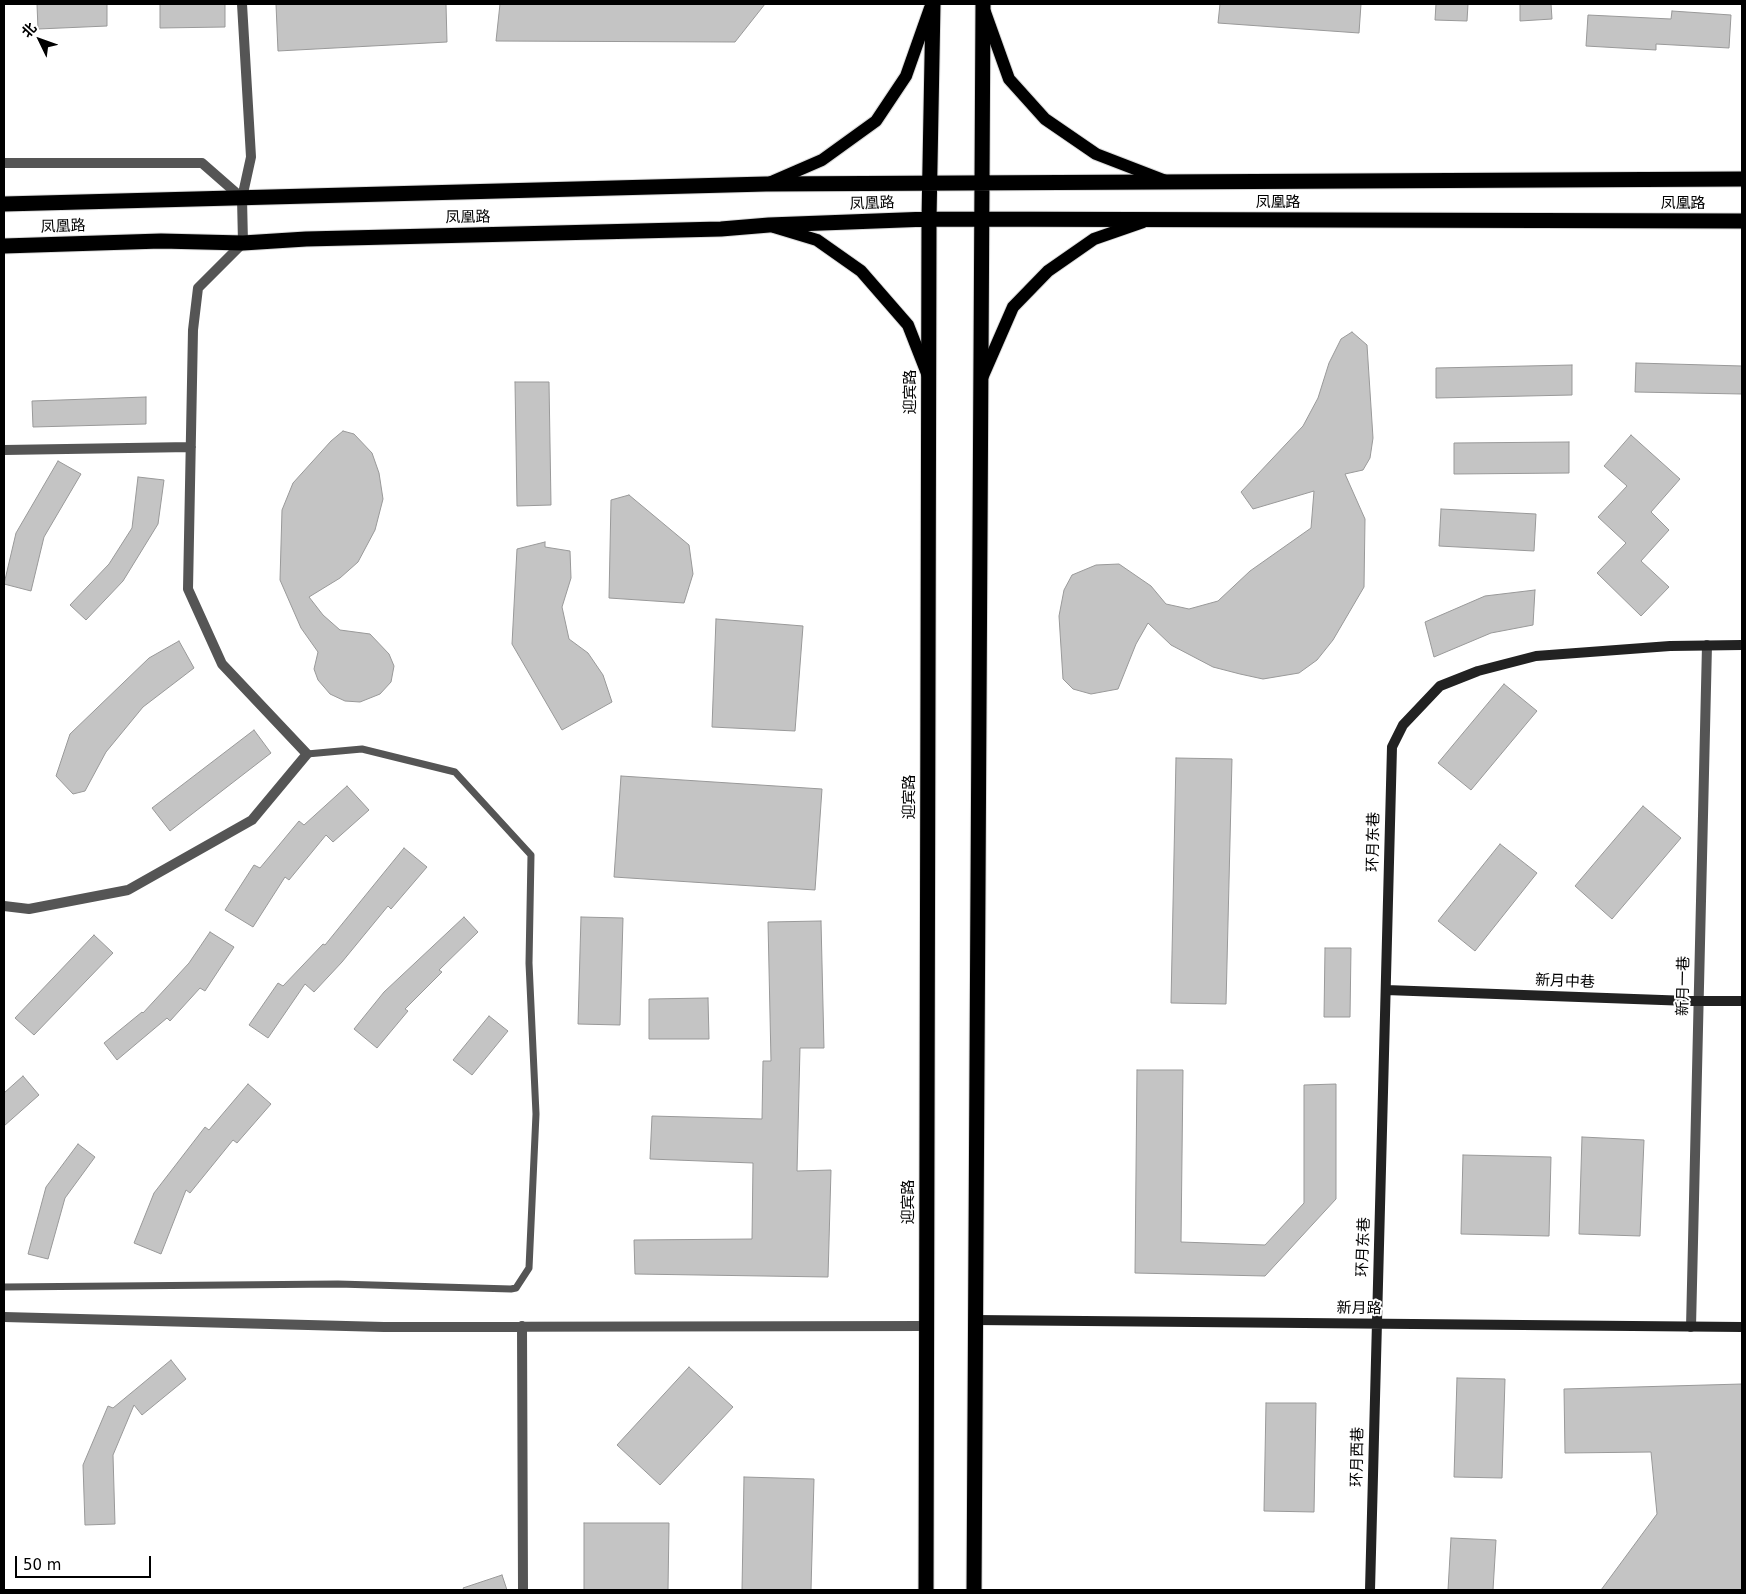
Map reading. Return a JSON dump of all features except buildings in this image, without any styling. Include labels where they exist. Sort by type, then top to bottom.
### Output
[{"type":"highway","name":"迎宾路","points":[[926,1590],[929,185],[932,4]]},
{"type":"highway","points":[[974,1590],[983,5]]},
{"type":"highway","name":"凤凰路","points":[[4,204],[766,184],[929,185],[1742,179]]},
{"type":"highway","name":"凤凰路","points":[[4,246],[161,241],[243,243],[306,239],[721,230],[769,225],[929,219],[1742,221]]},
{"type":"main road","points":[[766,184],[822,160],[876,121],[906,76],[932,4]]},
{"type":"main road","points":[[983,5],[1010,80],[1045,119],[1096,154],[1173,183]]},
{"type":"main road","points":[[980,382],[1013,307],[1048,271],[1094,239],[1148,220]]},
{"type":"main road","points":[[769,225],[817,240],[861,271],[908,325],[929,379]]},
{"type":"street","points":[[4,906],[28,909],[128,890],[252,820],[307,754],[222,664],[188,589],[193,330],[198,288],[243,243],[242,198],[251,157],[242,4]]},
{"type":"street","points":[[4,163],[202,163],[242,198]]},
{"type":"street","points":[[4,450],[191,447]]},
{"type":"street","name":"新月一巷","points":[[1691,1327],[1708,645]]},
{"type":"street","name":"环月东巷","points":[[1376,1324],[1392,747],[1403,725],[1440,686],[1478,671],[1536,656],[1670,646],[1742,645]]},
{"type":"street","name":"新月中巷","points":[[1386,990],[1742,1001]]},
{"type":"street","points":[[4,1317],[384,1327],[926,1326]]},
{"type":"street","name":"新月路","points":[[975,1320],[1742,1327]]},
{"type":"street","name":"环月西巷","points":[[1370,1590],[1376,1324]]},
{"type":"street","points":[[522,1326],[523,1590]]},
{"type":"lane","points":[[4,1287],[338,1284],[511,1289],[516,1288],[529,1268],[536,1114],[529,963],[531,855],[455,772],[362,749],[307,754]]}]
